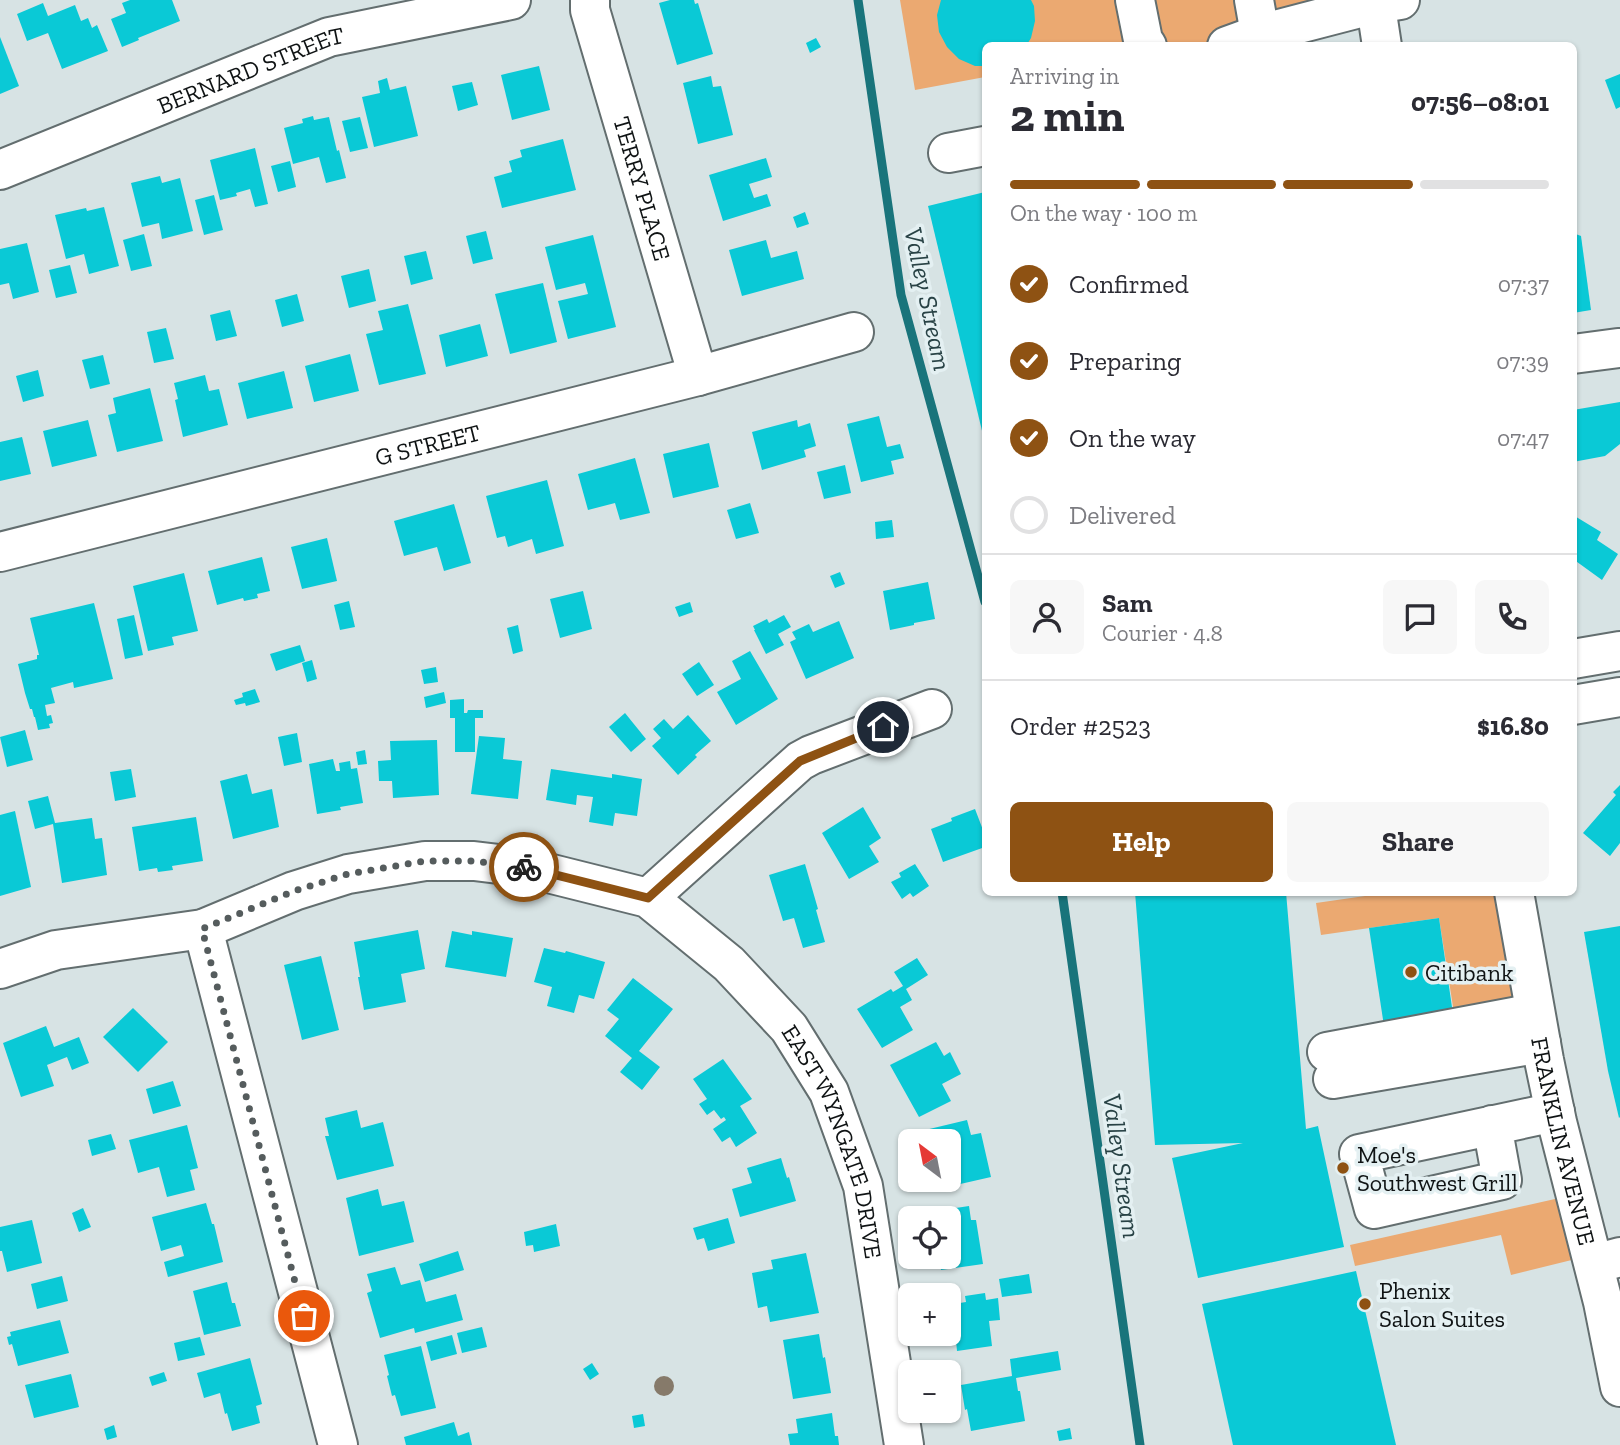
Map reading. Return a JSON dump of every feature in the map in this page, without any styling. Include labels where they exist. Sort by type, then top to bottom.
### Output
[{"type":"street","name":"BERNARD STREET","points":[[0,170],[329,37],[511,0]]},
{"type":"street","name":"TERRY PLACE","points":[[590,0],[590,10],[698,376]]},
{"type":"street","points":[[1135,0],[1144,42]]},
{"type":"street","points":[[1247,27],[1383,1],[1382,42]]},
{"type":"street","points":[[948,153],[982,147]]},
{"type":"street","name":"G STREET","points":[[0,552],[698,376],[854,332]]},
{"type":"street","points":[[1577,353],[1618,348]]},
{"type":"street","points":[[1577,658],[1620,651]]},
{"type":"street","points":[[1577,704],[1620,697]]},
{"type":"street","points":[[0,969],[56,950],[202,929],[294,891],[348,874],[425,861],[474,861],[524,867],[648,898],[800,761],[932,709]]},
{"type":"street","name":"FRANKLIN AVENUE","points":[[1515,896],[1555,1112],[1607,1260],[1620,1387]]},
{"type":"street","name":"EAST WYNGATE DRIVE","points":[[648,898],[729,964],[789,1028],[829,1092],[863,1186],[904,1445]]},
{"type":"street","points":[[202,929],[338,1445]]},
{"type":"street","points":[[1330,1065],[1538,1028]]},
{"type":"street","points":[[1492,1125],[1555,1112]]},
{"type":"shaded area","points":[[900,0],[1375,0],[1378,18],[1211,42],[982,42],[982,78],[915,90]]},
{"type":"shaded area","points":[[1365,896],[1516,896],[1535,1013],[1454,1013],[1439,918],[1321,935],[1316,903]]},
{"type":"shaded area","points":[[1577,1194],[1592,1255],[1511,1275],[1501,1235],[1355,1266],[1350,1245]]},
{"type":"building","points":[[130,0],[172,0],[180,21],[122,47],[111,19],[126,13],[122,3]]},
{"type":"building","points":[[694,0],[695,4],[698,3],[713,54],[677,65],[659,3]]},
{"type":"building","points":[[941,0],[1031,0],[1035,21],[1028,42],[982,42],[982,66],[975,66],[959,59],[947,47],[939,32],[937,15]]},
{"type":"building","points":[[43,3],[48,16],[75,5],[81,21],[88,18],[92,28],[97,25],[108,51],[62,69],[48,33],[27,41],[17,14]]},
{"type":"building","points":[[0,37],[19,86],[0,94]]},
{"type":"building","points":[[816,38],[821,47],[810,53],[806,43]]},
{"type":"building","points":[[539,66],[550,110],[512,120],[501,75]]},
{"type":"building","points":[[1620,74],[1620,107],[1616,109],[1605,80]]},
{"type":"building","points":[[711,76],[713,87],[721,86],[733,135],[698,144],[683,83]]},
{"type":"building","points":[[387,78],[390,90],[406,86],[418,136],[374,147],[362,97],[380,93],[378,81]]},
{"type":"building","points":[[472,82],[478,105],[458,111],[452,86]]},
{"type":"building","points":[[313,116],[314,120],[329,117],[346,178],[326,183],[319,157],[293,164],[284,128],[303,123],[302,119]]},
{"type":"building","points":[[360,117],[368,148],[350,152],[342,121]]},
{"type":"building","points":[[563,139],[576,190],[502,208],[494,177],[512,172],[509,161],[522,157],[520,150]]},
{"type":"building","points":[[255,148],[268,204],[255,207],[250,189],[220,200],[210,160]]},
{"type":"building","points":[[766,158],[772,177],[749,184],[754,198],[767,194],[771,206],[723,221],[709,175]]},
{"type":"building","points":[[290,161],[296,187],[278,192],[271,166]]},
{"type":"building","points":[[160,176],[162,183],[180,178],[193,231],[162,239],[159,223],[142,227],[131,183]]},
{"type":"building","points":[[982,193],[982,431],[928,206]]},
{"type":"building","points":[[214,195],[223,230],[204,235],[195,200]]},
{"type":"building","points":[[104,207],[119,266],[89,274],[84,254],[66,259],[55,215]]},
{"type":"building","points":[[805,212],[809,224],[797,228],[793,217]]},
{"type":"building","points":[[486,231],[493,259],[473,264],[466,236]]},
{"type":"building","points":[[144,234],[152,266],[131,271],[123,240]]},
{"type":"building","points":[[1577,234],[1581,236],[1591,310],[1577,312]]},
{"type":"building","points":[[593,235],[616,327],[568,339],[558,301],[588,294],[585,283],[556,290],[545,247]]},
{"type":"building","points":[[766,240],[771,258],[797,251],[804,279],[742,296],[729,250]]},
{"type":"building","points":[[27,243],[39,292],[13,299],[9,283],[0,285],[0,249]]},
{"type":"building","points":[[426,251],[433,279],[411,285],[404,256]]},
{"type":"building","points":[[70,265],[77,293],[56,298],[49,270]]},
{"type":"building","points":[[369,269],[376,301],[349,308],[341,276]]},
{"type":"building","points":[[543,283],[557,342],[510,354],[495,294]]},
{"type":"building","points":[[297,294],[304,321],[282,327],[275,300]]},
{"type":"building","points":[[408,304],[426,374],[379,385],[366,334],[383,330],[378,311]]},
{"type":"building","points":[[230,310],[237,336],[216,341],[210,315]]},
{"type":"building","points":[[480,324],[488,356],[446,367],[439,335]]},
{"type":"building","points":[[166,328],[174,359],[154,363],[147,332]]},
{"type":"building","points":[[350,354],[359,391],[314,402],[305,366]]},
{"type":"building","points":[[103,355],[110,384],[90,389],[82,360]]},
{"type":"building","points":[[38,370],[44,396],[23,402],[16,376]]},
{"type":"building","points":[[284,371],[293,408],[247,419],[238,383]]},
{"type":"building","points":[[205,375],[209,391],[219,389],[228,425],[183,437],[174,383]]},
{"type":"building","points":[[150,388],[163,441],[117,452],[108,415],[116,413],[113,398]]},
{"type":"building","points":[[1620,402],[1620,444],[1605,456],[1577,461],[1577,409]]},
{"type":"building","points":[[879,416],[887,447],[900,444],[904,458],[891,461],[894,474],[861,482],[847,424]]},
{"type":"building","points":[[88,420],[97,456],[52,467],[43,431]]},
{"type":"building","points":[[797,420],[798,427],[810,423],[816,446],[804,450],[806,457],[762,470],[752,432]]},
{"type":"building","points":[[22,437],[31,474],[0,481],[0,442]]},
{"type":"building","points":[[709,443],[719,487],[673,498],[663,454]]},
{"type":"building","points":[[635,458],[650,513],[620,520],[615,503],[588,510],[578,474]]},
{"type":"building","points":[[845,465],[851,493],[824,499],[817,472]]},
{"type":"building","points":[[547,480],[564,546],[536,554],[532,539],[508,547],[505,536],[497,538],[486,496]]},
{"type":"building","points":[[750,503],[759,533],[736,539],[727,510]]},
{"type":"building","points":[[454,504],[471,563],[444,571],[437,547],[404,556],[394,521]]},
{"type":"building","points":[[1577,517],[1601,532],[1597,540],[1618,554],[1602,580],[1577,562]]},
{"type":"building","points":[[892,520],[894,537],[876,539],[875,522]]},
{"type":"building","points":[[327,538],[337,581],[302,589],[291,547]]},
{"type":"building","points":[[262,557],[270,591],[257,594],[258,598],[244,601],[243,598],[217,605],[208,571]]},
{"type":"building","points":[[840,572],[845,584],[835,588],[830,576]]},
{"type":"building","points":[[184,573],[198,631],[172,637],[174,645],[148,651],[133,586]]},
{"type":"building","points":[[928,582],[935,619],[890,630],[883,591]]},
{"type":"building","points":[[583,591],[592,629],[560,638],[550,599]]},
{"type":"building","points":[[349,601],[355,627],[340,630],[334,605]]},
{"type":"building","points":[[690,602],[693,612],[679,617],[675,607]]},
{"type":"building","points":[[94,603],[113,679],[74,688],[73,682],[51,688],[55,703],[45,705],[47,716],[51,715],[53,723],[49,724],[50,728],[38,730],[18,664],[37,659],[39,655],[30,618]]},
{"type":"building","points":[[134,615],[143,655],[125,659],[117,619]]},
{"type":"building","points":[[784,615],[791,627],[778,634],[784,645],[766,654],[753,626],[767,619],[769,623]]},
{"type":"building","points":[[839,621],[854,658],[806,679],[790,642],[796,639],[792,632],[809,624],[813,632]]},
{"type":"building","points":[[518,625],[523,651],[513,654],[507,628]]},
{"type":"building","points":[[300,645],[305,661],[276,671],[270,654]]},
{"type":"building","points":[[750,651],[778,699],[736,725],[717,692],[741,679],[732,661]]},
{"type":"building","points":[[312,660],[317,679],[307,682],[302,663]]},
{"type":"building","points":[[699,662],[714,685],[697,696],[682,674]]},
{"type":"building","points":[[436,667],[438,682],[424,684],[421,670]]},
{"type":"building","points":[[255,689],[260,702],[246,706],[245,703],[236,705],[234,700],[243,697],[242,693]]},
{"type":"building","points":[[444,692],[446,703],[426,708],[424,697]]},
{"type":"building","points":[[464,699],[464,713],[468,710],[483,710],[483,718],[475,718],[475,752],[455,752],[455,718],[450,718],[450,700]]},
{"type":"building","points":[[625,713],[646,739],[631,752],[609,727]]},
{"type":"building","points":[[688,715],[711,741],[678,775],[652,746],[661,738],[653,729],[664,719],[673,729]]},
{"type":"building","points":[[25,730],[33,760],[7,767],[0,737]]},
{"type":"building","points":[[297,733],[302,762],[284,766],[278,737]]},
{"type":"building","points":[[479,736],[505,738],[503,759],[522,761],[518,799],[471,794]]},
{"type":"building","points":[[437,740],[439,795],[393,798],[392,781],[379,781],[378,761],[391,760],[390,741]]},
{"type":"building","points":[[365,750],[367,764],[358,765],[356,752]]},
{"type":"building","points":[[333,759],[336,771],[340,771],[339,763],[350,761],[351,769],[357,768],[363,803],[317,814],[309,764]]},
{"type":"building","points":[[131,769],[136,797],[115,801],[110,772]]},
{"type":"building","points":[[551,769],[612,778],[612,774],[642,779],[637,816],[615,813],[613,826],[589,822],[593,797],[577,795],[576,805],[546,800]]},
{"type":"building","points":[[247,774],[252,794],[272,789],[279,827],[233,839],[220,781]]},
{"type":"building","points":[[1620,785],[1620,843],[1610,856],[1583,833],[1616,795],[1613,792]]},
{"type":"building","points":[[48,796],[55,823],[92,818],[95,839],[102,838],[107,875],[62,883],[53,824],[35,829],[28,801]]},
{"type":"building","points":[[863,807],[881,838],[869,846],[879,862],[849,879],[822,833]]},
{"type":"building","points":[[975,809],[982,827],[982,848],[943,862],[931,829],[952,821],[951,818]]},
{"type":"building","points":[[15,811],[31,887],[0,896],[0,815]]},
{"type":"building","points":[[196,817],[203,861],[172,866],[173,870],[158,872],[157,868],[139,871],[132,827]]},
{"type":"building","points":[[805,864],[825,942],[803,948],[794,918],[783,921],[769,875]]},
{"type":"building","points":[[915,864],[929,886],[913,897],[910,893],[902,899],[891,882],[901,877],[899,873]]},
{"type":"building","points":[[1135,896],[1286,896],[1306,1129],[1318,1126],[1344,1247],[1198,1278],[1172,1158],[1243,1143],[1155,1145]]},
{"type":"building","name":"Citibank","points":[[1439,918],[1453,1014],[1384,1026],[1369,928]]},
{"type":"building","points":[[1620,926],[1619,1118],[1608,1071],[1584,932]]},
{"type":"building","points":[[418,930],[425,969],[401,974],[406,1002],[364,1010],[354,942]]},
{"type":"building","points":[[452,931],[472,935],[472,931],[513,938],[506,977],[445,967]]},
{"type":"building","points":[[544,948],[605,962],[594,999],[579,995],[574,1013],[547,1006],[552,987],[534,982]]},
{"type":"building","points":[[321,956],[339,1030],[302,1040],[284,965]]},
{"type":"building","points":[[917,958],[928,975],[906,989],[912,1000],[900,1007],[913,1030],[882,1048],[857,1009],[891,989],[893,992],[903,986],[894,972]]},
{"type":"building","points":[[633,978],[673,1009],[639,1051],[660,1067],[642,1090],[620,1072],[632,1058],[605,1036],[619,1019],[607,1010]]},
{"type":"building","points":[[133,1008],[168,1042],[138,1072],[103,1037]]},
{"type":"building","points":[[46,1026],[54,1047],[79,1037],[89,1063],[72,1070],[67,1057],[47,1065],[54,1086],[21,1097],[3,1043]]},
{"type":"building","points":[[936,1042],[944,1056],[950,1052],[961,1074],[942,1084],[951,1101],[919,1117],[890,1065]]},
{"type":"building","points":[[723,1059],[752,1099],[740,1106],[757,1133],[736,1147],[730,1137],[722,1142],[713,1129],[726,1120],[724,1117],[721,1119],[714,1110],[707,1115],[699,1104],[707,1099],[693,1079]]},
{"type":"building","points":[[173,1081],[181,1106],[153,1114],[146,1089]]},
{"type":"building","points":[[357,1110],[361,1128],[383,1122],[394,1166],[337,1180],[325,1136],[329,1136],[325,1118]]},
{"type":"building","points":[[967,1120],[971,1135],[981,1133],[991,1177],[961,1184],[961,1129],[929,1129]]},
{"type":"building","points":[[187,1125],[198,1168],[190,1170],[195,1190],[167,1197],[159,1167],[138,1173],[129,1140]]},
{"type":"building","points":[[111,1134],[116,1149],[92,1156],[88,1140]]},
{"type":"building","points":[[781,1158],[796,1201],[740,1217],[732,1189],[752,1183],[747,1168]]},
{"type":"building","points":[[378,1189],[382,1206],[404,1201],[414,1242],[359,1256],[346,1198]]},
{"type":"building","points":[[206,1203],[223,1262],[168,1277],[164,1262],[184,1256],[181,1245],[161,1251],[152,1217]]},
{"type":"building","points":[[969,1206],[971,1220],[976,1220],[983,1264],[961,1267],[961,1207]]},
{"type":"building","points":[[83,1208],[91,1227],[79,1232],[72,1213]]},
{"type":"building","points":[[728,1218],[735,1243],[708,1251],[704,1238],[697,1240],[693,1228]]},
{"type":"building","points":[[32,1220],[42,1263],[7,1272],[0,1251],[0,1227]]},
{"type":"building","points":[[556,1224],[560,1246],[534,1252],[533,1245],[526,1246],[524,1232]]},
{"type":"building","points":[[458,1251],[464,1270],[425,1282],[419,1264]]},
{"type":"building","points":[[806,1253],[819,1313],[770,1322],[767,1306],[758,1308],[752,1273],[773,1269],[771,1260]]},
{"type":"building","points":[[395,1267],[401,1285],[420,1280],[426,1302],[456,1294],[463,1320],[415,1333],[414,1328],[380,1338],[367,1293],[372,1291],[367,1274]]},
{"type":"building","points":[[1356,1271],[1396,1445],[1233,1445],[1202,1304]]},
{"type":"building","points":[[1029,1274],[1032,1293],[1002,1297],[999,1279]]},
{"type":"building","points":[[62,1276],[68,1301],[37,1309],[31,1284]]},
{"type":"building","points":[[227,1282],[241,1326],[204,1335],[193,1291]]},
{"type":"building","points":[[985,1293],[986,1300],[998,1298],[1000,1320],[989,1321],[992,1346],[957,1351],[957,1346],[961,1346],[961,1303],[966,1302],[965,1296]]},
{"type":"building","points":[[60,1320],[69,1353],[18,1366],[12,1344],[9,1345],[7,1337],[11,1336],[10,1332]]},
{"type":"building","points":[[482,1327],[487,1347],[462,1353],[457,1333]]},
{"type":"building","points":[[819,1334],[831,1393],[793,1399],[783,1340]]},
{"type":"building","points":[[452,1335],[457,1354],[431,1361],[426,1342]]},
{"type":"building","points":[[200,1337],[205,1355],[178,1361],[174,1343]]},
{"type":"building","points":[[421,1346],[436,1408],[401,1416],[395,1395],[392,1396],[384,1355]]},
{"type":"building","points":[[1058,1351],[1061,1370],[1016,1378],[1025,1421],[971,1431],[961,1385],[1012,1376],[1010,1359]]},
{"type":"building","points":[[250,1358],[262,1404],[256,1406],[260,1423],[232,1431],[220,1393],[204,1398],[197,1373]]},
{"type":"building","points":[[592,1363],[599,1374],[590,1380],[583,1369]]},
{"type":"building","points":[[164,1372],[167,1381],[152,1386],[149,1377]]},
{"type":"building","points":[[71,1374],[79,1407],[34,1418],[25,1385]]},
{"type":"building","points":[[832,1413],[839,1445],[790,1445],[788,1434],[798,1433],[796,1419]]},
{"type":"building","points":[[643,1414],[645,1426],[634,1428],[632,1416]]},
{"type":"building","points":[[454,1422],[458,1436],[469,1432],[472,1445],[406,1445],[404,1437]]},
{"type":"building","points":[[114,1425],[117,1437],[107,1440],[104,1429]]},
{"type":"building","points":[[1070,1428],[1072,1439],[1059,1441],[1057,1431]]},
{"type":"waterway","name":"Valley Stream","points":[[858,0],[901,295],[982,591]]},
{"type":"waterway","name":"Valley Stream","points":[[1063,896],[1140,1445]]},
{"type":"way so far","points":[[304,1316],[202,929],[294,891],[348,874],[425,861],[474,861],[524,867]]},
{"type":"place","name":"Citibank","points":[[1411,972]]},
{"type":"place","name":"Moe's Southwest Grill","points":[[1343,1168]]},
{"type":"place","name":"Phenix Salon Suites","points":[[1365,1304]]},
{"type":"route","points":[[524,867],[648,898],[800,761],[883,727]]}]
